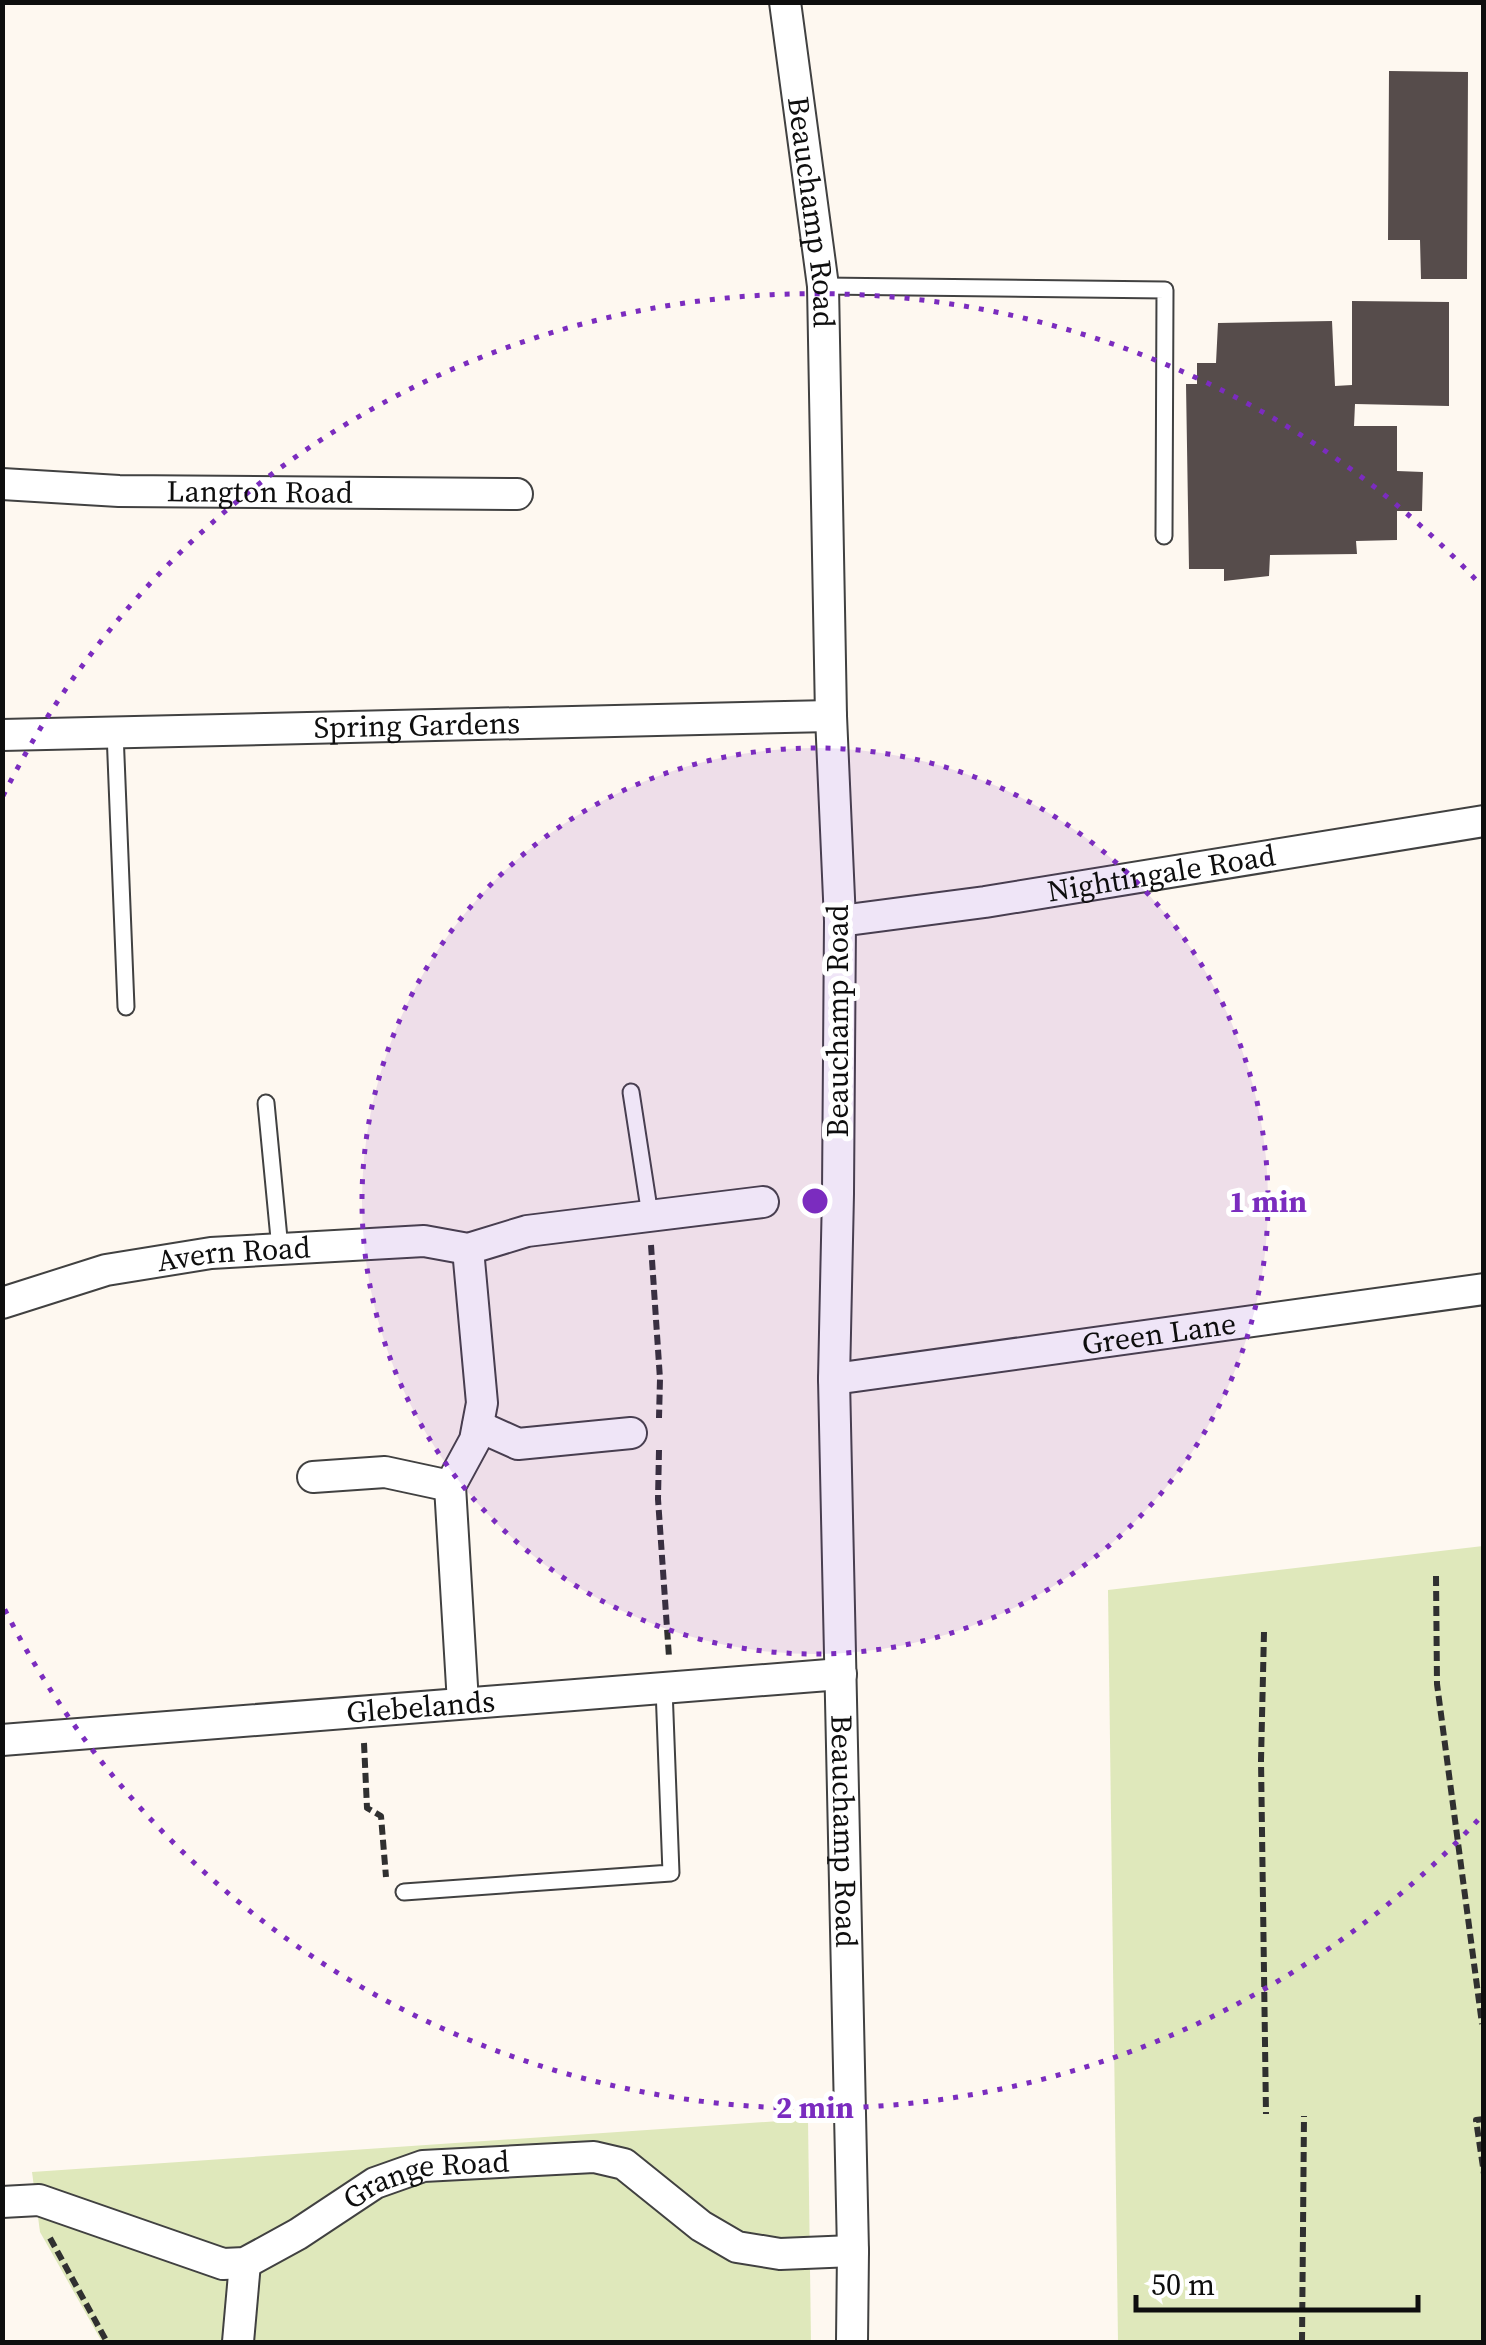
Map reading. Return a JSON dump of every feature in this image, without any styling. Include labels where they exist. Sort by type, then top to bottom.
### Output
[{"type":"street","name":"Beauchamp Road","points":[[785,2],[822,286],[831,716],[840,921],[834,1378],[852,2342]]},
{"type":"street","name":"Langton Road","points":[[2,484],[119,491],[516,494]]},
{"type":"street","name":"Spring Gardens","points":[[2,736],[831,716]]},
{"type":"street","name":"Nightingale Road","points":[[840,921],[985,902],[1484,821]]},
{"type":"street","name":"Avern Road","points":[[2,1303],[106,1270],[211,1253],[424,1240],[468,1249],[527,1231],[763,1202]]},
{"type":"street","points":[[463,1702],[450,1486],[475,1440],[482,1403],[468,1249]]},
{"type":"street","name":"Green Lane","points":[[834,1378],[1484,1289]]},
{"type":"street","points":[[478,1426],[518,1444],[630,1433]]},
{"type":"street","points":[[313,1477],[385,1472],[450,1486]]},
{"type":"street","name":"Glebelands","points":[[2,1740],[840,1674]]},
{"type":"street","name":"Grange Road","points":[[246,2263],[375,2183],[423,2166],[594,2157],[624,2164],[701,2226],[737,2247],[780,2254],[853,2250]]},
{"type":"street","points":[[16,2202],[39,2200],[223,2264],[246,2263],[238,2342]]},
{"type":"lane","points":[[822,286],[1165,290],[1164,536]]},
{"type":"lane","points":[[115,732],[126,1008]]},
{"type":"lane","points":[[631,1092],[650,1215]]},
{"type":"lane","points":[[266,1103],[280,1249]]},
{"type":"lane","points":[[404,1892],[671,1873],[664,1688]]},
{"type":"path","points":[[1436,1576],[1437,1684],[1482,2024]]},
{"type":"path","points":[[1264,1632],[1261,1760],[1266,2114]]},
{"type":"path","points":[[362,1712],[367,1808],[381,1816],[388,1894],[404,1892]]},
{"type":"path","points":[[1302,2342],[1304,2116]]},
{"type":"path","points":[[1484,2120],[1476,2120],[1484,2174]]},
{"type":"path","points":[[16,2202],[107,2342]]},
{"type":"green space","points":[[1483,1546],[1483,2342],[1118,2342],[1108,1590]]},
{"type":"green space","points":[[808,2119],[811,2342],[102,2342],[40,2232],[32,2172]]},
{"type":"building","points":[[1389,71],[1468,72],[1467,279],[1421,279],[1420,240],[1388,240]]},
{"type":"building","points":[[1352,301],[1449,302],[1449,406],[1355,404],[1354,426],[1397,426],[1397,471],[1423,472],[1422,511],[1397,511],[1397,540],[1356,541],[1357,554],[1270,555],[1269,576],[1224,581],[1224,569],[1189,569],[1186,384],[1197,384],[1197,363],[1216,363],[1218,323],[1332,321],[1335,386],[1352,385]]}]
